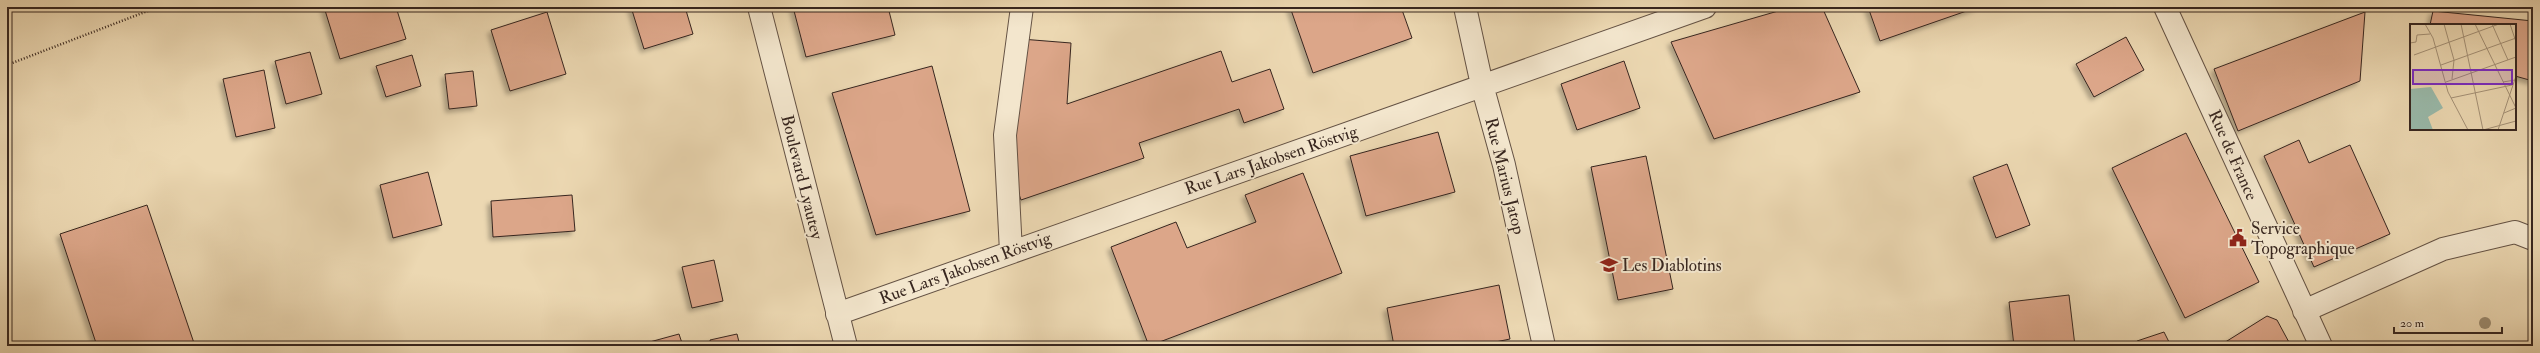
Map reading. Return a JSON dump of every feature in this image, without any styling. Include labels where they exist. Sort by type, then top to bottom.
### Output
[{"type":"street","name":"Boulevard Lyautey","points":[[759,7],[846,346]]},
{"type":"street","points":[[1011,252],[1005,135],[1022,7]]},
{"type":"street","name":"Rue Marius Jatop","points":[[1465,7],[1482,85],[1504,165],[1544,346]]},
{"type":"street","name":"Rue Lars Jakobsen Röstvig","points":[[837,314],[1705,7]]},
{"type":"street","name":"Rue de France","points":[[2165,7],[2304,311],[2322,346]]},
{"type":"street","points":[[2304,311],[2443,249],[2515,232],[2533,239]]},
{"type":"path","points":[[7,65],[158,7]]},
{"type":"building","points":[[324,7],[396,7],[406,39],[340,59]]},
{"type":"building","points":[[631,7],[685,7],[693,34],[644,49]]},
{"type":"building","points":[[793,7],[888,7],[895,35],[806,57]]},
{"type":"building","points":[[1290,7],[1401,7],[1412,38],[1313,73]]},
{"type":"building","points":[[1792,7],[1822,7],[1860,92],[1714,139],[1671,42]]},
{"type":"building","points":[[1868,7],[1978,7],[1880,41]]},
{"type":"building","points":[[2433,11],[2533,21],[2533,81],[2516,76],[2516,24],[2430,24]]},
{"type":"building","points":[[547,12],[566,74],[510,91],[491,30]]},
{"type":"building","points":[[2365,12],[2360,81],[2238,131],[2214,69]]},
{"type":"building","points":[[2126,37],[2144,70],[2094,97],[2076,64]]},
{"type":"building","points":[[1021,39],[1071,43],[1067,104],[1221,51],[1232,82],[1270,69],[1284,109],[1244,123],[1239,109],[1139,143],[1144,158],[1021,200],[1013,177]]},
{"type":"building","points":[[310,52],[322,94],[286,104],[275,61]]},
{"type":"building","points":[[412,55],[421,86],[386,97],[376,66]]},
{"type":"building","points":[[1624,61],[1640,108],[1577,130],[1561,84]]},
{"type":"building","points":[[932,66],[970,211],[876,235],[832,93]]},
{"type":"building","points":[[264,70],[275,128],[236,137],[223,79]]},
{"type":"building","points":[[473,71],[477,106],[449,109],[445,74]]},
{"type":"building","points":[[1438,132],[1455,192],[1366,216],[1350,156]]},
{"type":"building","points":[[2186,133],[2259,282],[2185,318],[2112,168]]},
{"type":"building","points":[[2299,140],[2309,163],[2350,145],[2390,234],[2314,267],[2264,156]]},
{"type":"building","points":[[1646,156],[1673,289],[1618,300],[1591,167]]},
{"type":"building","points":[[2007,164],[2030,225],[1996,238],[1973,177]]},
{"type":"building","points":[[428,172],[442,225],[393,238],[380,185]]},
{"type":"building","points":[[1303,173],[1342,273],[1149,346],[1111,247],[1176,222],[1187,248],[1256,222],[1245,195]]},
{"type":"building","points":[[572,195],[575,231],[493,237],[491,201]]},
{"type":"building","points":[[147,205],[195,346],[97,346],[60,234]]},
{"type":"building","points":[[714,260],[723,301],[692,308],[682,267]]},
{"type":"building","points":[[1499,285],[1510,339],[1476,346],[1394,346],[1387,308]]},
{"type":"building","points":[[2069,295],[2075,346],[2014,346],[2009,302]]},
{"type":"building","points":[[2267,316],[2277,320],[2291,346],[2219,346]]},
{"type":"building","points":[[2164,332],[2171,346],[2139,346],[2137,341]]},
{"type":"building","points":[[679,334],[683,346],[635,346]]},
{"type":"building","points":[[737,334],[740,346],[711,346],[710,340]]},
{"type":"place","name":"Service Topographique","points":[[2238,238]]},
{"type":"place","name":"Les Diablotins","points":[[1609,265]]}]
